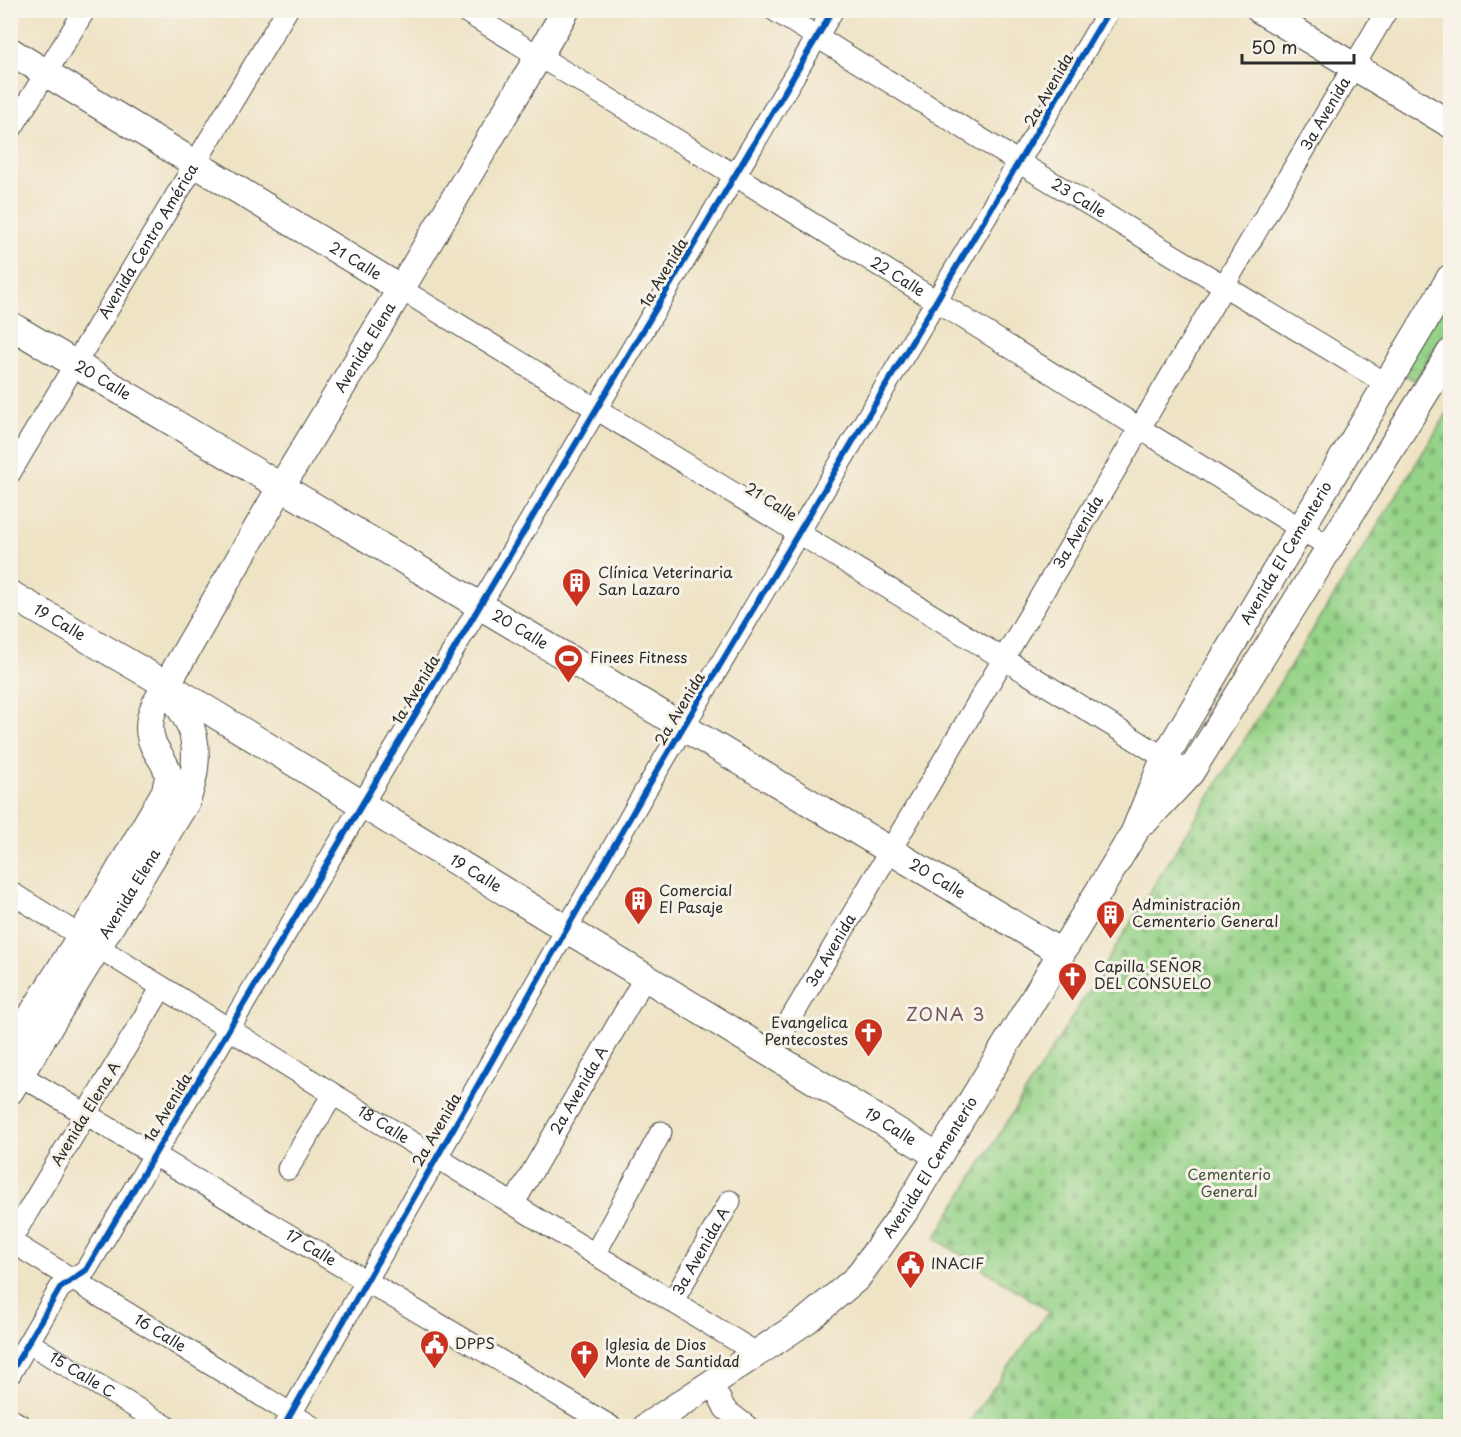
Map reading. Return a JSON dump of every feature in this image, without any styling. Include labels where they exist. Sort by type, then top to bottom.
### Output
[{"type":"main road","name":"Avenida Elena","points":[[13,1071],[90,941],[165,792],[168,775],[162,758],[152,743],[150,715],[281,487],[566,10]]},
{"type":"main road","points":[[1260,10],[1450,124]]},
{"type":"main road","name":"21 Calle","points":[[10,51],[401,289]]},
{"type":"main road","name":"Avenida El Cementerio","points":[[647,1426],[807,1320],[857,1278],[907,1208],[1134,833],[1165,757],[1450,278]]},
{"type":"main road","name":"20 Calle","points":[[10,325],[1060,952]]},
{"type":"main road","name":"Avenida El Cementerio","points":[[1134,833],[1190,773],[1450,353]]},
{"type":"main road","name":"19 Calle","points":[[10,594],[167,685],[938,1156]]},
{"type":"main road","name":"Avenida Elena","points":[[90,941],[177,820],[192,786],[195,769],[194,738],[189,723],[167,685]]},
{"type":"street","points":[[10,131],[85,10]]},
{"type":"street","name":"Avenida Centro América","points":[[10,473],[287,10]]},
{"type":"street","name":"22 Calle","points":[[463,10],[736,176],[1330,546]]},
{"type":"street","name":"23 Calle","points":[[774,10],[1020,163],[1387,384]]},
{"type":"street","name":"1a Avenida","points":[[10,1374],[60,1288],[86,1270],[833,10]]},
{"type":"street","name":"2a Avenida","points":[[287,1420],[683,727],[1109,10]]},
{"type":"street","name":"3a Avenida","points":[[770,1054],[1387,10]]},
{"type":"street","name":"21 Calle","points":[[401,289],[1190,773]]},
{"type":"street","name":"18 Calle","points":[[10,892],[333,1094],[758,1353]]},
{"type":"street","name":"2a Avenida A","points":[[514,1203],[645,977]]},
{"type":"street","name":"Avenida Elena A","points":[[10,1241],[162,987]]},
{"type":"street","name":"17 Calle","points":[[13,1071],[610,1426]]},
{"type":"street","points":[[288,1169],[333,1094]]},
{"type":"street","points":[[595,1254],[661,1132]]},
{"type":"street","name":"3a Avenida A","points":[[673,1301],[730,1201]]},
{"type":"street","name":"16 Calle","points":[[10,1241],[287,1420],[311,1426]]},
{"type":"street","name":"15 Calle C","points":[[29,1343],[166,1426]]},
{"type":"street","points":[[712,1383],[725,1409],[740,1425]]},
{"type":"street","points":[[10,1419],[22,1426]]},
{"type":"green space","points":[[1450,289],[1450,323],[1415,381],[1401,372]]},
{"type":"green space","name":"Cementerio General","points":[[1450,409],[1450,1426],[966,1426],[1049,1311],[935,1238]]},
{"type":"cycle path","points":[[10,1374],[60,1288],[86,1270],[833,10]]},
{"type":"cycle path","points":[[284,1426],[644,793],[1109,10]]},
{"type":"place","name":"Clínica Veterinaria San Lazaro","points":[[577,608]]},
{"type":"place","name":"Finees Fitness","points":[[569,684]]},
{"type":"place","name":"Comercial El Pasaje","points":[[638,926]]},
{"type":"place","name":"Administración Cementerio General","points":[[1111,940]]},
{"type":"place","name":"Capilla SEÑOR DEL CONSUELO","points":[[1073,1002]]},
{"type":"place","name":"Evangelica Pentecostes","points":[[869,1058]]},
{"type":"place","name":"INACIF","points":[[910,1290]]},
{"type":"place","name":"DPPS","points":[[434,1370]]},
{"type":"place","name":"Iglesia de Dios Monte de Santidad","points":[[584,1380]]},
{"type":"district","name":"ZONA 3","points":[[946,1015]]}]
